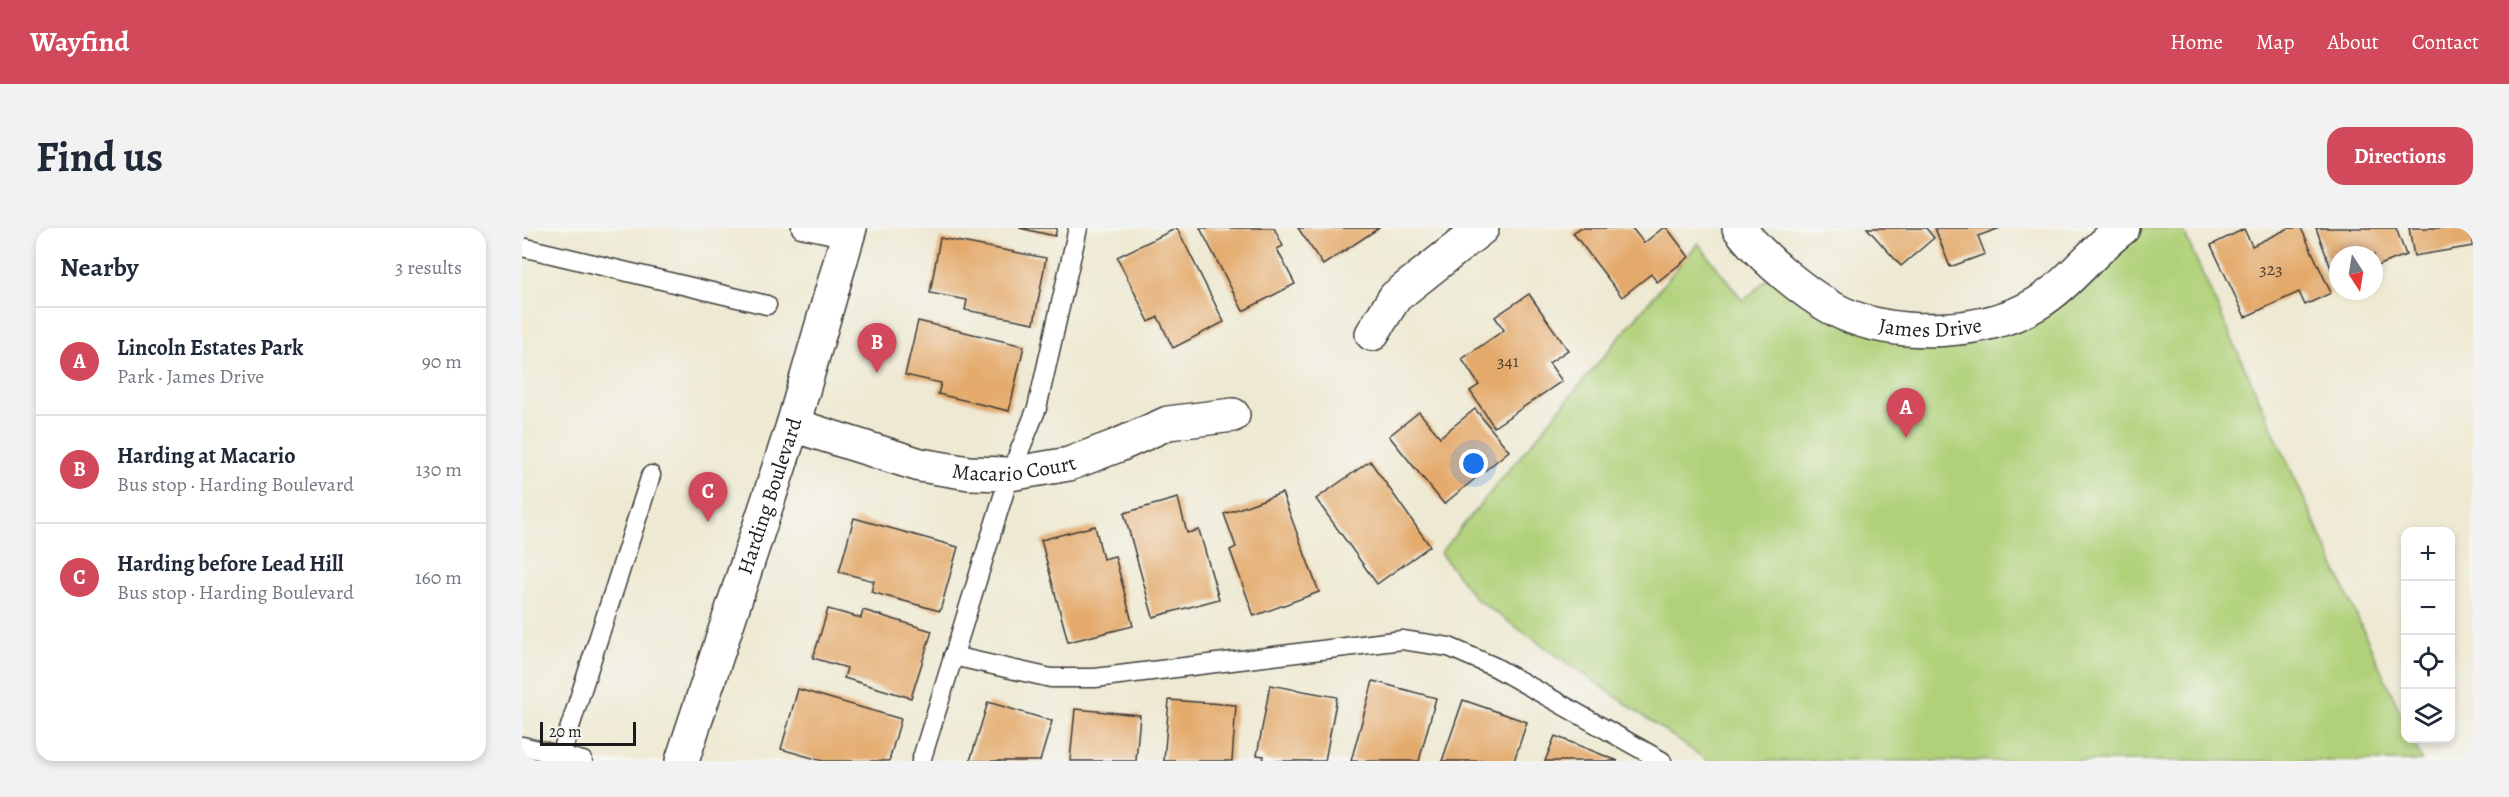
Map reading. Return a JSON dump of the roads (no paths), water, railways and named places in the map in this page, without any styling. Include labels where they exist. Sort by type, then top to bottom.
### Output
[{"type":"street","points":[[1372,334],[1395,297],[1482,228]]},
{"type":"street","name":"James Drive","points":[[1739,228],[1752,246],[1804,289],[1844,314],[1889,326],[1944,331],[1994,322],[2037,303],[2123,228]]},
{"type":"street","name":"Harding Boulevard","points":[[682,761],[793,425],[849,233]]},
{"type":"street","name":"Macario Court","points":[[793,425],[920,465],[969,472],[1010,474],[1069,464],[1168,423],[1233,415]]},
{"type":"lane","points":[[801,228],[849,233]]},
{"type":"lane","points":[[921,761],[1010,474],[1037,408],[1078,228]]},
{"type":"lane","points":[[522,247],[767,305]]},
{"type":"lane","points":[[560,758],[651,474]]},
{"type":"lane","points":[[953,656],[1051,678],[1095,678],[1402,640],[1449,647],[1495,667],[1662,761]]},
{"type":"lane","points":[[522,746],[560,758],[582,761]]},
{"type":"place","name":"Harding at Macario","points":[[877,373]]},
{"type":"place","name":"Lincoln Estates Park","points":[[1906,438]]},
{"type":"place","name":"Harding before Lead Hill","points":[[708,522]]}]
